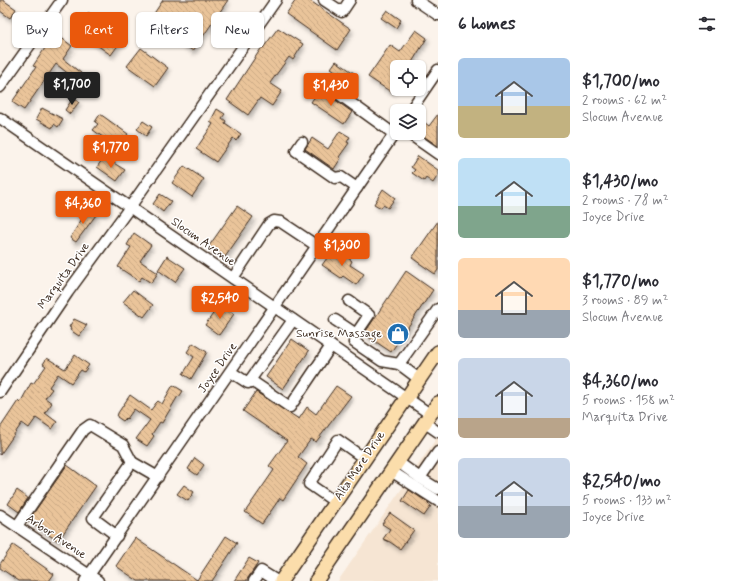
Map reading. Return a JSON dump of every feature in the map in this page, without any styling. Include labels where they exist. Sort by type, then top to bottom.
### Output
[{"type":"main road","name":"Alta Mere Drive","points":[[281,581],[438,352]]},
{"type":"main road","points":[[316,581],[433,411]]},
{"type":"street","points":[[0,87],[62,0]]},
{"type":"street","name":"Marquita Drive","points":[[0,392],[68,292],[276,0]]},
{"type":"street","points":[[324,0],[342,12],[350,0]]},
{"type":"street","points":[[416,0],[438,15]]},
{"type":"street","points":[[415,104],[438,70]]},
{"type":"street","points":[[331,86],[333,90],[390,128]]},
{"type":"street","name":"Slocum Avenue","points":[[0,118],[406,398],[433,411],[438,432]]},
{"type":"street","name":"Joyce Drive","points":[[87,578],[390,140]]},
{"type":"street","points":[[418,140],[438,154]]},
{"type":"street","points":[[302,142],[296,151],[335,178],[341,177],[357,188]]},
{"type":"street","points":[[233,278],[269,224],[274,221],[281,222],[317,246]]},
{"type":"street","points":[[349,301],[369,315],[356,334],[354,342],[382,361],[399,364],[419,379]]},
{"type":"street","points":[[399,364],[438,310]]},
{"type":"street","points":[[231,372],[248,383],[293,320]]},
{"type":"street","points":[[335,320],[356,334]]},
{"type":"street","points":[[250,380],[290,407],[331,346]]},
{"type":"street","points":[[17,526],[83,430],[90,425],[123,445],[132,462],[158,477]]},
{"type":"street","points":[[335,502],[309,484],[338,440],[365,459]]},
{"type":"street","points":[[420,478],[438,452]]},
{"type":"street","points":[[116,536],[93,518],[132,462]]},
{"type":"street","points":[[395,466],[420,478],[438,489]]},
{"type":"street","points":[[395,466],[438,501]]},
{"type":"street","name":"Arbor Avenue","points":[[0,515],[87,578],[98,581]]},
{"type":"street","points":[[254,581],[261,571],[277,581]]},
{"type":"shaded area","points":[[438,436],[438,581],[338,581],[414,471]]},
{"type":"building","points":[[0,0],[3,0],[16,9],[12,12],[10,18],[0,11]]},
{"type":"building","points":[[163,0],[228,0],[220,12],[211,12],[211,25],[203,36],[203,12],[155,12]]},
{"type":"building","points":[[296,0],[309,0],[351,29],[337,50],[286,14]]},
{"type":"building","points":[[387,10],[401,20],[396,28],[381,18]]},
{"type":"building","points":[[278,28],[303,44],[293,60],[289,57],[270,83],[282,91],[272,106],[260,98],[248,115],[227,100],[261,48]]},
{"type":"building","points":[[416,30],[427,38],[413,60],[390,60],[390,91],[368,77],[390,45],[400,52]]},
{"type":"building","points":[[62,38],[70,44],[71,48],[63,59],[81,73],[75,79],[56,64],[24,110],[12,102],[36,67],[33,66],[45,48],[62,48]]},
{"type":"building","points":[[101,48],[116,48],[111,55]]},
{"type":"building","points":[[141,48],[168,68],[155,86],[127,66]]},
{"type":"building","points":[[336,61],[354,73],[348,80],[331,68]]},
{"type":"building","points":[[320,89],[352,112],[344,124],[311,102]]},
{"type":"building","points":[[73,98],[79,102],[70,114],[65,110]]},
{"type":"building","points":[[42,108],[63,119],[58,127],[54,124],[52,128],[36,119]]},
{"type":"building","points":[[217,109],[225,114],[222,118],[226,121],[225,123],[241,134],[236,141],[233,138],[216,162],[196,149],[213,124],[210,122]]},
{"type":"building","points":[[100,114],[128,134],[118,148],[93,130],[98,124],[95,122]]},
{"type":"building","points":[[438,114],[438,146],[426,138],[426,124],[429,126]]},
{"type":"building","points":[[143,121],[152,127],[146,136],[137,129]]},
{"type":"building","points":[[340,131],[350,137],[347,142],[349,143],[339,157],[341,158],[334,169],[305,149],[312,138],[328,149]]},
{"type":"building","points":[[418,156],[438,170],[438,175],[433,183],[426,178],[424,181],[412,173],[415,170],[411,167]]},
{"type":"building","points":[[104,157],[125,170],[117,181],[97,167]]},
{"type":"building","points":[[184,166],[204,179],[192,197],[172,183]]},
{"type":"building","points":[[383,189],[395,198],[388,208],[383,205],[381,208],[374,204]]},
{"type":"building","points":[[160,194],[171,201],[163,212],[153,204]]},
{"type":"building","points":[[237,206],[253,217],[225,257],[209,246]]},
{"type":"building","points":[[88,209],[96,215],[76,242],[70,238]]},
{"type":"building","points":[[438,221],[438,270],[435,274],[412,258]]},
{"type":"building","points":[[134,233],[151,245],[140,261],[158,273],[151,283],[142,277],[139,281],[118,267],[131,247],[127,245]]},
{"type":"building","points":[[335,247],[352,261],[350,265],[364,274],[356,285],[343,276],[341,278],[322,265]]},
{"type":"building","points":[[167,256],[185,268],[175,282],[158,270]]},
{"type":"building","points":[[406,271],[433,290],[391,352],[364,334]]},
{"type":"building","points":[[133,290],[153,305],[144,317],[123,302]]},
{"type":"building","points":[[220,304],[234,314],[219,335],[205,325]]},
{"type":"building","points":[[74,319],[87,325],[79,336],[70,330],[71,328],[69,327]]},
{"type":"building","points":[[292,339],[309,351],[283,389],[266,377]]},
{"type":"building","points":[[193,343],[207,352],[191,379],[183,374],[194,357],[187,352]]},
{"type":"building","points":[[75,355],[89,365],[84,372],[81,370],[71,383],[58,374],[49,387],[52,389],[45,398],[52,403],[45,413],[57,422],[52,429],[36,418],[29,428],[22,423],[0,455],[0,428],[18,401],[20,403],[31,383],[33,384],[46,366],[43,364],[47,358],[65,369]]},
{"type":"building","points":[[173,385],[183,391],[179,397],[178,396],[162,423],[160,422],[152,434],[154,436],[147,446],[136,439],[150,420],[134,409],[127,419],[126,418],[123,421],[117,417],[118,413],[130,395],[151,410],[158,401],[162,404]]},
{"type":"building","points":[[336,386],[351,396],[316,442],[311,439],[298,457],[307,464],[283,500],[280,498],[262,524],[245,512],[274,470],[269,466],[287,441],[243,411],[256,392],[299,419],[307,407],[316,414]]},
{"type":"building","points":[[195,458],[204,465],[197,475],[188,469]]},
{"type":"building","points":[[67,465],[96,486],[58,541],[28,521]]},
{"type":"building","points":[[184,485],[194,492],[188,501],[177,494]]},
{"type":"building","points":[[17,490],[28,498],[19,512],[8,504]]},
{"type":"building","points":[[409,490],[429,503],[428,504],[431,506],[424,516],[402,501]]},
{"type":"building","points":[[390,513],[414,530],[400,549],[383,539],[390,529],[382,524]]},
{"type":"building","points":[[226,536],[237,543],[212,581],[138,581],[116,566],[135,538],[197,580]]},
{"type":"building","points":[[13,545],[54,574],[49,581],[19,581],[0,568],[0,564]]},
{"type":"building","points":[[249,558],[258,563],[246,581],[234,581]]},
{"type":"place","name":"Sunrise Massage","points":[[398,334]]}]
